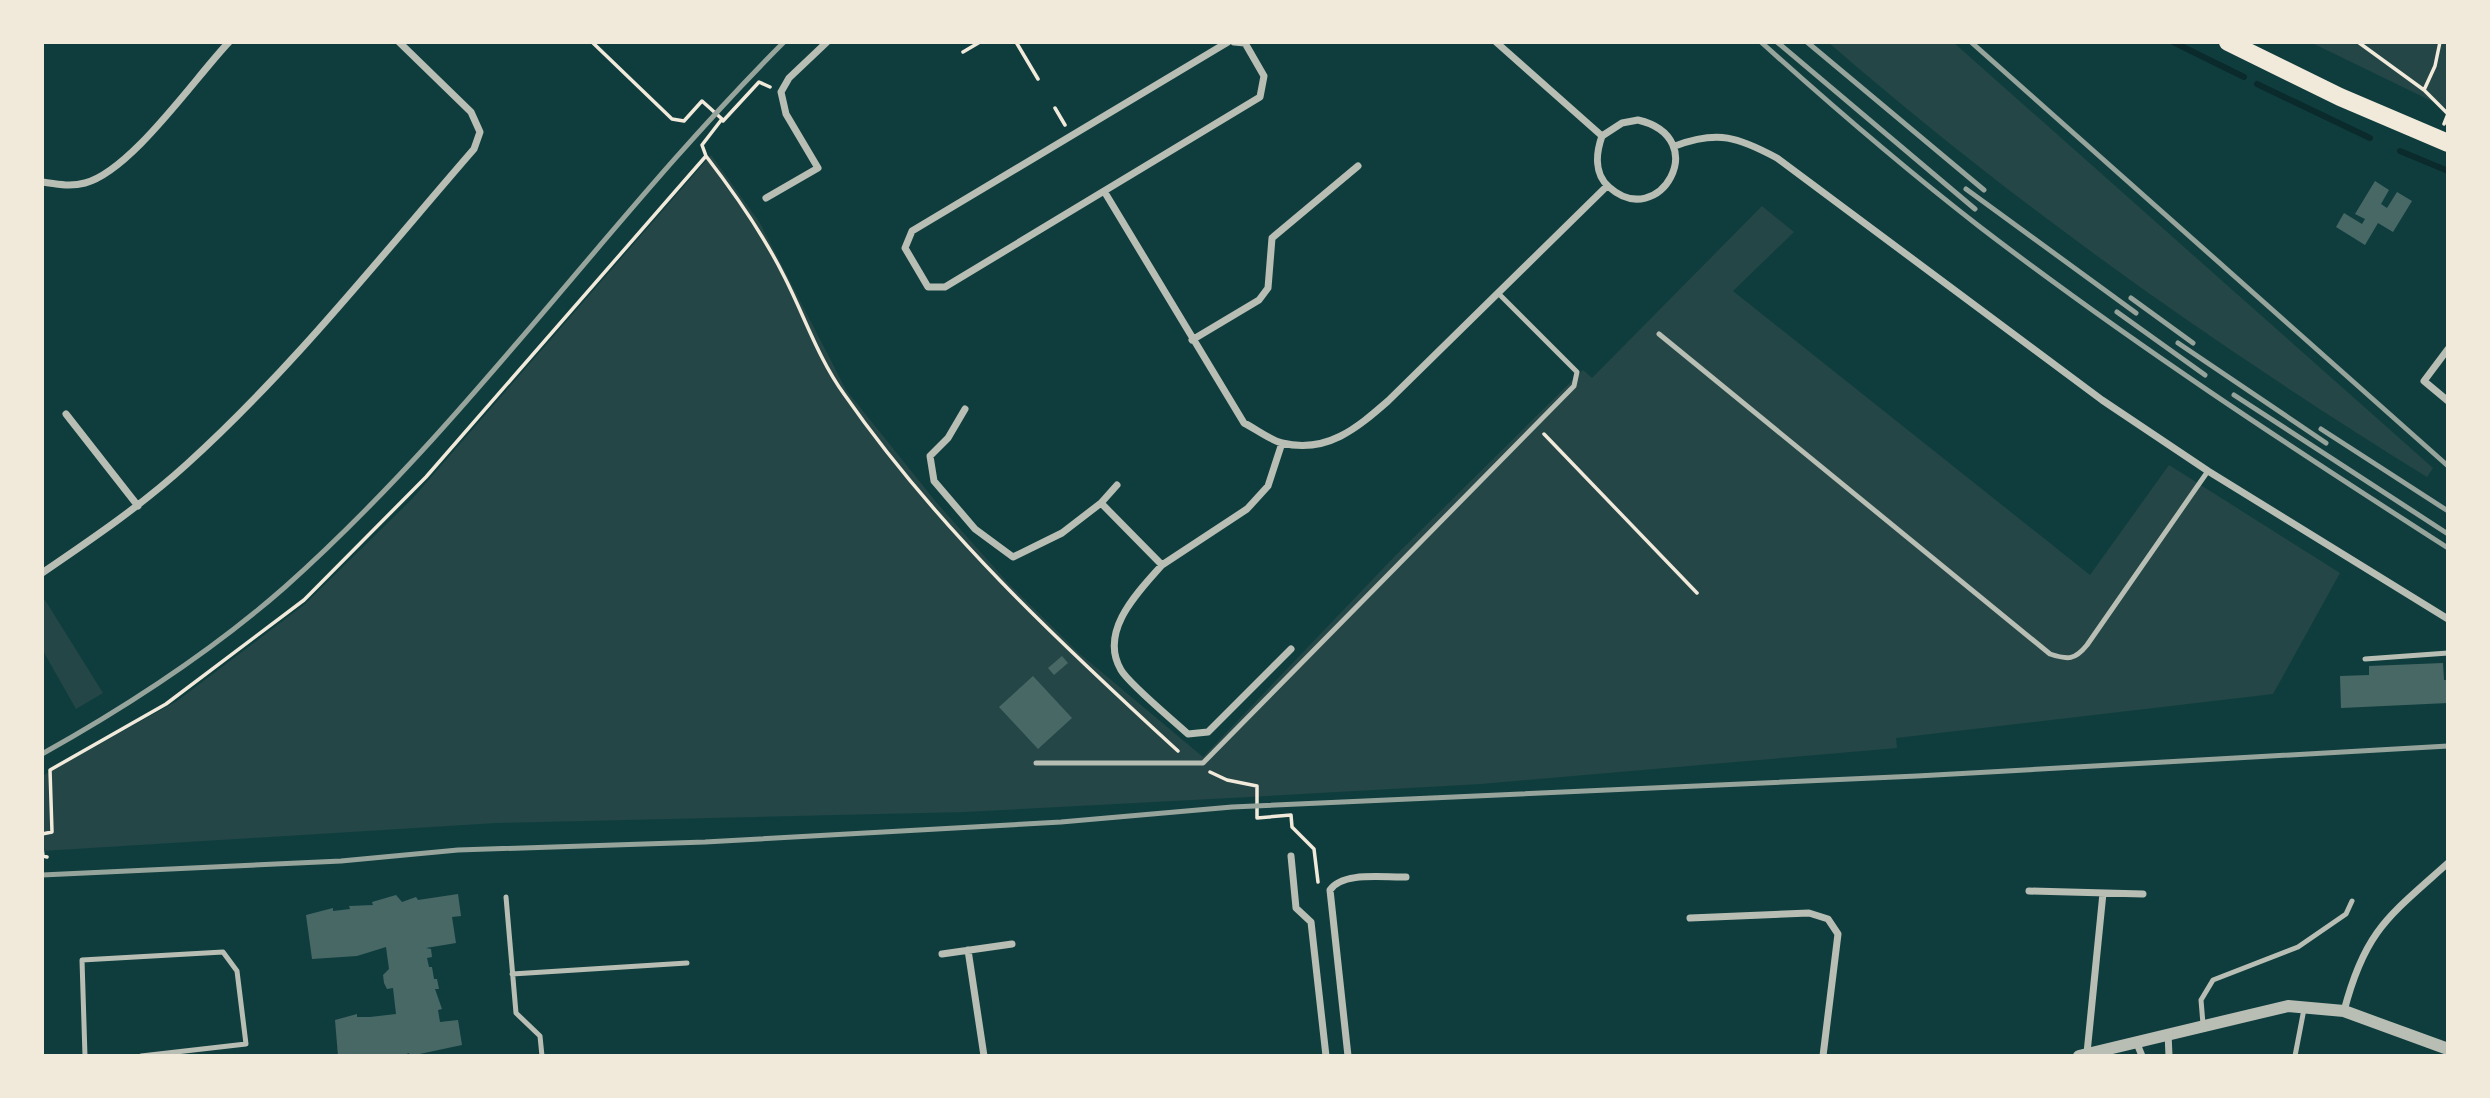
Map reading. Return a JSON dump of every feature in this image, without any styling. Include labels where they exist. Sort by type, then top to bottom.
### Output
[{"type":"main road","points":[[2228,42],[2340,97],[2443,141]]},
{"type":"street","points":[[42,573],[138,506],[195,457],[279,373],[479,141],[478,122],[471,111],[399,42]]},
{"type":"street","points":[[766,198],[818,168],[786,114],[781,92],[789,78],[827,42]]},
{"type":"street","points":[[1228,42],[912,231],[905,248],[928,286],[945,287],[1260,97],[1264,76],[1245,43],[1234,42]]},
{"type":"street","points":[[1496,42],[1602,136]]},
{"type":"street","points":[[42,182],[68,186],[85,183],[108,173],[128,156],[226,43]]},
{"type":"street","points":[[1638,120],[1663,131],[1675,146],[1673,174],[1658,193],[1635,199],[1622,196],[1607,186],[1597,161],[1602,136],[1622,123],[1638,120]]},
{"type":"street","points":[[1675,146],[1697,138],[1729,137],[1777,158],[2102,400],[2208,471],[2448,619]]},
{"type":"street","points":[[1192,340],[1259,300],[1268,288],[1272,238],[1358,166]]},
{"type":"street","points":[[1104,191],[1244,423],[1282,443],[1318,444],[1352,432],[1499,294],[1607,186]]},
{"type":"street","points":[[2448,349],[2424,381],[2448,401]]},
{"type":"street","points":[[965,409],[948,438],[930,456],[934,481],[975,529],[1013,557],[1062,533],[1101,503],[1117,485]]},
{"type":"street","points":[[66,414],[138,506]]},
{"type":"street","points":[[1282,443],[1268,486],[1247,509],[1162,565],[1128,604],[1113,641],[1121,670],[1188,734],[1208,732],[1291,649]]},
{"type":"street","points":[[1101,503],[1162,565]]},
{"type":"street","points":[[1291,856],[1296,908],[1311,922],[1326,1056]]},
{"type":"street","points":[[2344,1011],[2359,960],[2373,934],[2448,863]]},
{"type":"street","points":[[1348,1056],[1330,890],[1339,882],[1350,879],[1406,877]]},
{"type":"street","points":[[2029,891],[2143,894]]},
{"type":"street","points":[[2102,893],[2083,1055],[2263,1010],[2304,1006],[2344,1011],[2448,1049]]},
{"type":"street","points":[[1690,918],[1809,913],[1828,919],[1838,934],[1823,1056]]},
{"type":"street","points":[[942,954],[1012,943]]},
{"type":"street","points":[[968,950],[984,1056]]},
{"type":"street","points":[[2168,1033],[2169,1056]]},
{"type":"street","points":[[2136,1041],[2142,1056]]},
{"type":"lane","points":[[1036,763],[1203,763],[1574,387],[1577,372],[1499,294]]},
{"type":"lane","points":[[1659,334],[2050,654],[2066,660],[2078,656],[2087,645],[2208,471]]},
{"type":"lane","points":[[2365,659],[2448,653]]},
{"type":"lane","points":[[506,897],[516,1013],[540,1036],[542,1056]]},
{"type":"lane","points":[[2203,1024],[2201,1000],[2213,980],[2298,947],[2346,914],[2352,901]]},
{"type":"lane","points":[[85,1056],[82,960],[223,952],[237,971],[246,1044],[141,1056]]},
{"type":"lane","points":[[512,974],[687,963]]},
{"type":"lane","points":[[2295,1056],[2304,1006]]},
{"type":"path","points":[[592,42],[672,119],[684,121],[702,101],[722,119],[712,131]]},
{"type":"path","points":[[963,52],[980,42]]},
{"type":"path","points":[[1016,42],[1038,79]]},
{"type":"path","points":[[2358,42],[2424,90],[2448,114],[2443,141]]},
{"type":"path","points":[[2424,90],[2435,66],[2440,42]]},
{"type":"path","points":[[702,145],[758,82],[781,92]]},
{"type":"path","points":[[1055,108],[1071,135]]},
{"type":"path","points":[[42,834],[52,832],[50,770],[166,704],[304,600],[426,477],[706,156]]},
{"type":"path","points":[[1536,425],[1697,593]]},
{"type":"path","points":[[1227,780],[1257,786],[1257,818],[1291,815]]},
{"type":"path","points":[[42,848],[43,856],[47,857]]},
{"type":"shaded area","points":[[1828,42],[1953,42],[2433,468],[2427,477],[2271,377],[2118,272],[1971,160]]},
{"type":"shaded area","points":[[2310,42],[2448,42],[2448,109]]},
{"type":"shaded area","points":[[711,155],[760,223],[846,390],[936,502],[1008,583],[1080,654],[1203,757],[1395,556],[1583,370],[1592,378],[1762,206],[1794,232],[1733,291],[2090,575],[2169,465],[2340,573],[2273,694],[1896,738],[1897,748],[1481,784],[1230,798],[965,812],[496,823],[42,851],[42,776],[177,701],[305,604],[412,499]]},
{"type":"shaded area","points":[[45,600],[103,693],[76,709],[42,649],[42,602]]},
{"type":"building","points":[[2375,181],[2389,190],[2381,204],[2387,208],[2397,192],[2412,201],[2393,232],[2378,223],[2365,245],[2336,227],[2344,213],[2362,224],[2365,219],[2355,214]]},
{"type":"building","points":[[1062,656],[1068,663],[1054,675],[1048,668]]},
{"type":"building","points":[[2443,663],[2444,680],[2448,680],[2448,703],[2341,708],[2340,676],[2369,675],[2369,666]]},
{"type":"building","points":[[1033,676],[1072,718],[1038,749],[999,707]]},
{"type":"building","points":[[458,894],[461,916],[452,917],[456,943],[426,948],[431,949],[432,957],[427,958],[439,989],[435,989],[442,1009],[438,1010],[440,1022],[458,1020],[462,1045],[410,1056],[409,1053],[401,1056],[338,1056],[335,1020],[357,1014],[357,1017],[370,1017],[396,1014],[393,988],[387,989],[384,983],[383,975],[389,969],[386,947],[357,956],[312,959],[306,915],[333,908],[333,911],[350,909],[349,906],[373,905],[372,902],[396,895],[402,902],[416,897],[418,900]]},
{"type":"waterway","points":[[2173,42],[2244,77]]},
{"type":"waterway","points":[[2257,84],[2370,138]]},
{"type":"waterway","points":[[2400,151],[2448,171]]},
{"type":"railway","points":[[42,754],[106,717],[228,634],[285,587],[352,524],[478,388],[658,178],[784,42]]},
{"type":"railway","points":[[1761,42],[1896,159],[2037,270],[2211,392],[2448,548]]},
{"type":"railway","points":[[1777,42],[1975,209]]},
{"type":"railway","points":[[1807,42],[1984,190]]},
{"type":"railway","points":[[1971,42],[2448,466]]},
{"type":"railway","points":[[1966,189],[2136,313]]},
{"type":"railway","points":[[2131,298],[2193,343]]},
{"type":"railway","points":[[2117,312],[2205,375]]},
{"type":"railway","points":[[2178,343],[2326,443]]},
{"type":"railway","points":[[2234,395],[2448,534]]},
{"type":"railway","points":[[2321,429],[2448,511]]},
{"type":"railway","points":[[42,875],[341,861],[458,850],[705,842],[1061,822],[1232,807],[1917,776],[2448,746]]}]
